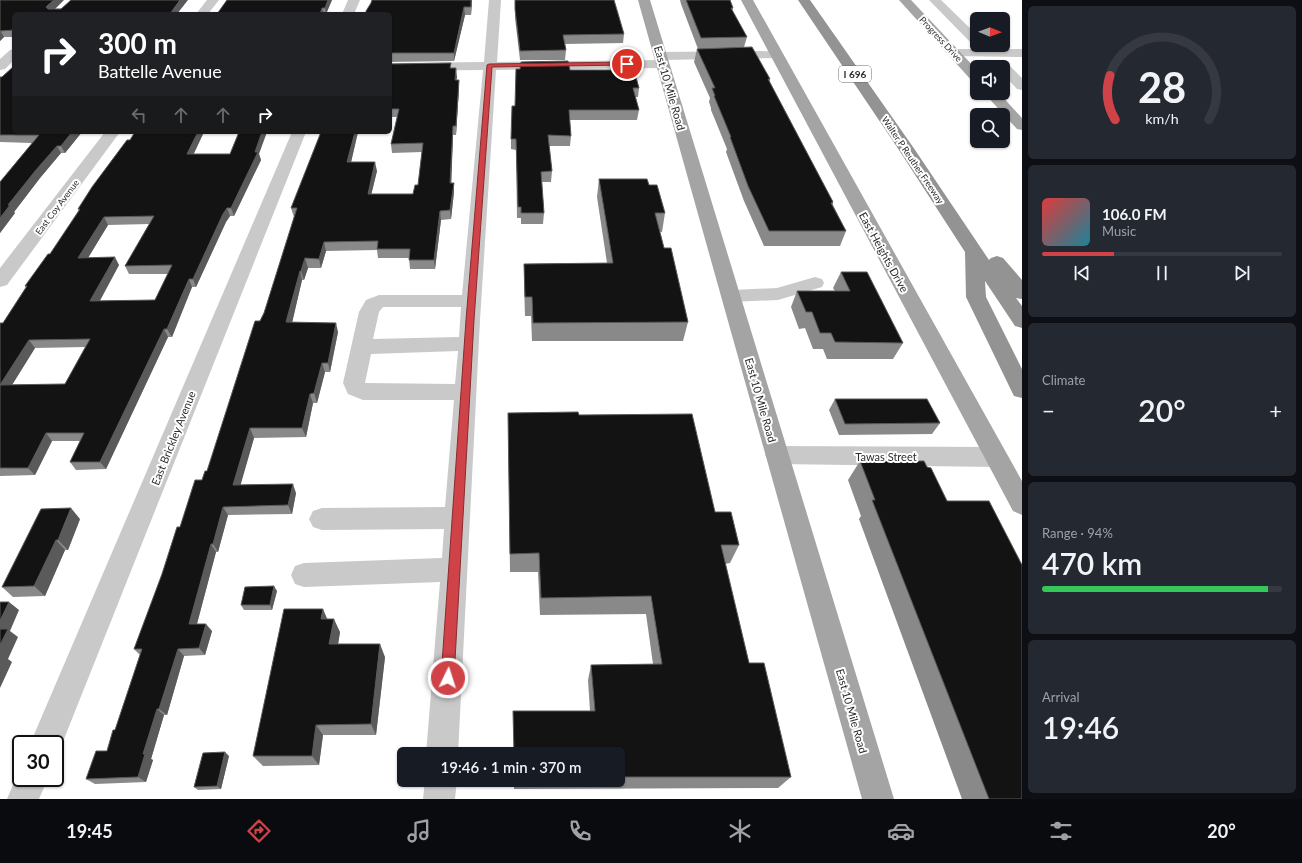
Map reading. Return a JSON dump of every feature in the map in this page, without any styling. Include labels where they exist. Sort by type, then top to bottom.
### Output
[{"type":"highway","name":"Walter P Reuther Freeway","points":[[804,0],[906,147],[974,252],[1022,321]]},
{"type":"highway","points":[[906,147],[1022,293]]},
{"type":"highway","points":[[974,252],[976,297],[1022,390]]},
{"type":"main road","name":"East 10 Mile Road","points":[[644,0],[657,55],[731,296],[878,799]]},
{"type":"main road","name":"East Heights Drive","points":[[747,0],[1022,504]]},
{"type":"main road","name":"Progress Drive","points":[[905,0],[970,70]]},
{"type":"main road","points":[[998,100],[1022,126]]},
{"type":"street","points":[[204,12],[213,0]]},
{"type":"street","points":[[349,12],[354,0]]},
{"type":"street","points":[[442,747],[471,301],[495,0]]},
{"type":"street","points":[[935,0],[970,35]]},
{"type":"street","points":[[575,50],[577,65]]},
{"type":"street","points":[[954,53],[970,51]]},
{"type":"street","points":[[988,52],[996,60]]},
{"type":"street","points":[[1010,52],[1022,53]]},
{"type":"street","points":[[0,66],[12,55]]},
{"type":"street","points":[[392,67],[577,65],[657,55],[777,55]]},
{"type":"street","points":[[0,71],[12,71]]},
{"type":"street","points":[[1010,74],[1022,86]]},
{"type":"street","name":"East Coy Avenue","points":[[0,281],[111,134]]},
{"type":"street","name":"East Brickley Avenue","points":[[50,735],[298,134]]},
{"type":"street","points":[[731,296],[778,294],[815,283]]},
{"type":"street","points":[[465,392],[363,392],[356,388],[354,383],[369,312],[373,305],[379,301],[471,301]]},
{"type":"street","points":[[362,347],[468,344]]},
{"type":"street","name":"Tawas Street","points":[[777,455],[996,457]]},
{"type":"street","points":[[322,519],[458,518]]},
{"type":"street","points":[[304,575],[455,570]]},
{"type":"street","points":[[23,799],[28,787]]},
{"type":"street","points":[[439,799],[440,787]]},
{"type":"building","points":[[0,0],[54,0],[46,7],[48,9],[61,9],[71,0],[180,0],[171,12],[12,12],[12,30],[0,31]]},
{"type":"building","points":[[227,0],[328,0],[325,8],[322,8],[321,12],[218,12]]},
{"type":"building","points":[[372,0],[471,0],[471,7],[464,7],[454,53],[392,53],[392,12],[366,12]]},
{"type":"building","points":[[515,0],[614,0],[624,34],[563,35],[566,50],[520,51]]},
{"type":"building","points":[[686,0],[730,0],[733,8],[731,8],[747,37],[701,38]]},
{"type":"building","points":[[752,47],[833,202],[831,203],[846,231],[769,231],[748,186],[731,137],[714,96],[712,88],[715,88],[697,49]]},
{"type":"building","points":[[568,61],[570,70],[634,70],[639,88],[633,88],[639,110],[569,110],[571,136],[548,135],[552,171],[541,172],[544,213],[521,213],[521,207],[518,207],[516,139],[511,139],[512,106],[515,106],[516,69],[520,69],[521,62]]},
{"type":"building","points":[[451,63],[450,68],[456,68],[455,80],[459,80],[456,126],[453,126],[450,183],[454,183],[450,210],[440,211],[434,260],[409,260],[410,249],[377,249],[378,241],[324,242],[319,259],[305,258],[286,322],[336,323],[328,363],[322,363],[314,393],[310,394],[302,428],[250,428],[233,485],[293,484],[288,505],[223,507],[189,624],[206,624],[199,648],[178,649],[159,709],[157,709],[143,754],[145,754],[138,777],[86,779],[96,751],[107,751],[113,730],[115,730],[142,649],[134,649],[162,574],[177,527],[180,527],[195,480],[202,480],[205,471],[207,471],[255,321],[260,321],[264,313],[297,208],[291,208],[320,134],[354,134],[347,162],[375,162],[368,194],[413,194],[415,185],[418,185],[423,143],[391,144],[399,109],[392,109],[392,64]]},
{"type":"building","points":[[12,68],[12,134],[70,134],[61,146],[57,146],[36,170],[8,205],[10,205],[0,218],[0,182],[39,135],[0,135],[0,77],[2,77]]},
{"type":"building","points":[[134,134],[197,134],[187,154],[230,154],[238,134],[261,134],[255,152],[258,152],[231,208],[227,208],[223,214],[193,279],[189,279],[167,329],[164,329],[100,462],[70,462],[84,433],[46,433],[28,468],[0,468],[0,385],[0,323],[3,323],[27,286],[25,286],[48,254],[50,254],[80,209],[78,209],[92,187],[127,140],[130,140]],"holes":[[[154,216],[125,266],[172,265],[155,300],[90,301],[115,257],[78,258],[104,217]],[[90,339],[65,384],[0,385],[29,340]]]},
{"type":"building","points":[[599,179],[647,179],[649,185],[657,185],[665,213],[655,213],[664,248],[671,248],[688,322],[533,323],[532,297],[525,297],[524,264],[613,263]]},
{"type":"building","points":[[841,272],[867,272],[903,343],[835,342],[831,333],[820,333],[812,312],[806,312],[797,291],[850,291]]},
{"type":"building","points":[[835,399],[927,399],[940,423],[845,424]]},
{"type":"building","points":[[578,412],[579,415],[692,414],[715,512],[731,512],[739,545],[721,545],[749,663],[764,663],[791,777],[625,777],[625,747],[514,747],[513,711],[595,711],[591,665],[662,664],[651,596],[541,598],[539,553],[510,554],[508,413]]},
{"type":"building","points":[[860,461],[924,461],[927,467],[931,468],[947,501],[989,501],[1022,565],[1022,799],[989,799],[872,500],[875,500]]},
{"type":"building","points":[[71,508],[58,540],[56,540],[34,586],[2,587],[41,509]]},
{"type":"building","points":[[274,586],[270,605],[241,605],[245,587]]},
{"type":"building","points":[[0,602],[9,602],[0,621]]},
{"type":"building","points":[[284,609],[323,609],[321,619],[334,619],[329,644],[380,644],[371,724],[316,725],[312,756],[253,756]]},
{"type":"building","points":[[0,629],[8,629],[0,645]]},
{"type":"building","points":[[225,752],[217,786],[194,787],[203,753]]},
{"type":"route","points":[[448,678],[470,320],[489,65],[627,64]]}]
